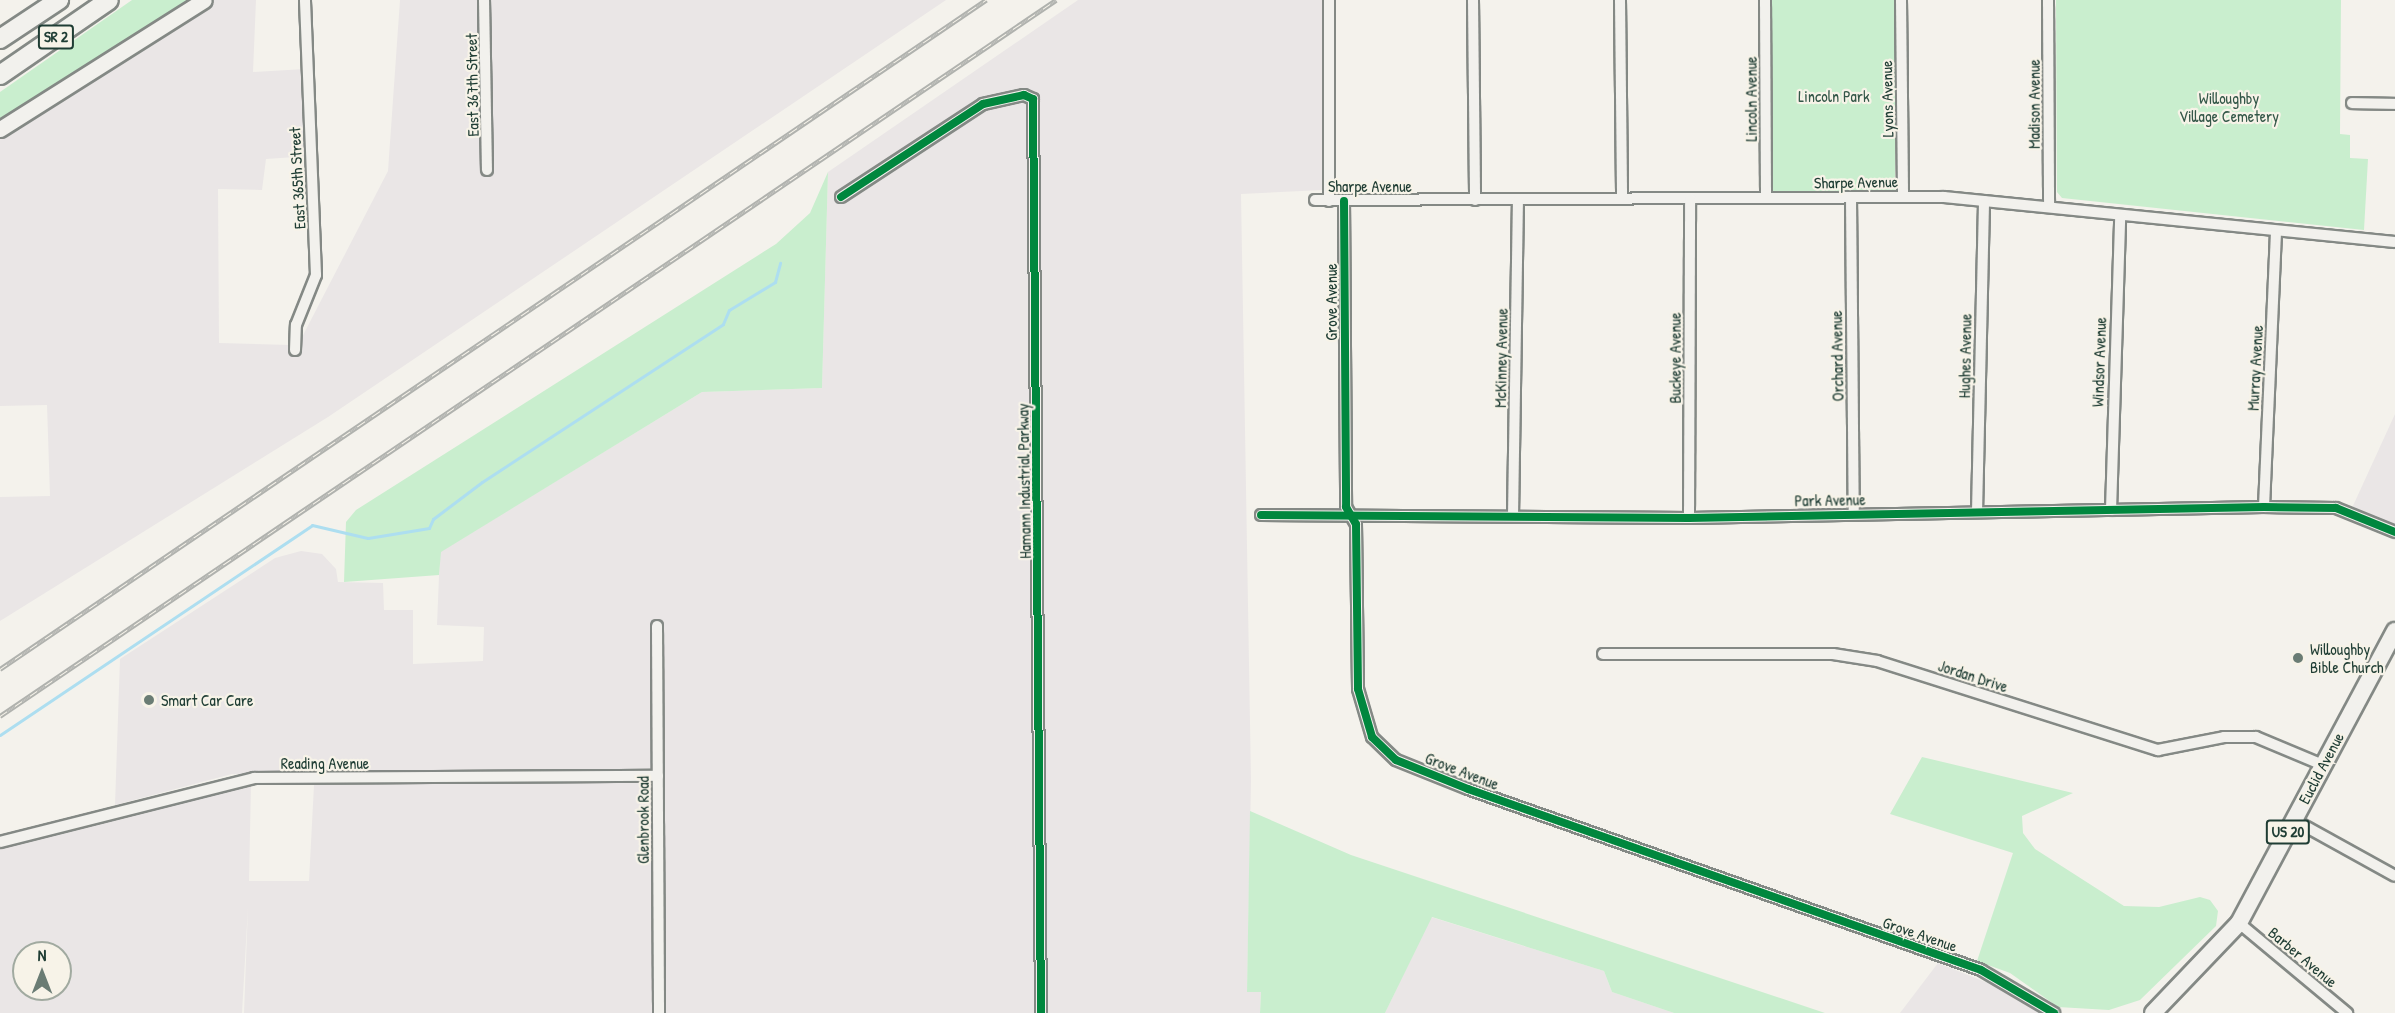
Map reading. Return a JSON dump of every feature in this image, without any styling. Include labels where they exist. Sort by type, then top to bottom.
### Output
[{"type":"highway","name":"SR 2","points":[[1,38],[59,0]]},
{"type":"highway","name":"SR 2","points":[[2,74],[109,0]]},
{"type":"main road","name":"Euclid Avenue","points":[[2153,1013],[2240,923],[2395,631]]},
{"type":"street","points":[[0,129],[204,0]]},
{"type":"street","name":"East 365th Street","points":[[295,350],[296,324],[316,275],[305,0]]},
{"type":"street","name":"East 367th Street","points":[[484,0],[487,170]]},
{"type":"street","points":[[1329,0],[1329,201]]},
{"type":"street","points":[[1473,0],[1475,200]]},
{"type":"street","points":[[1620,0],[1622,199]]},
{"type":"street","name":"Lincoln Avenue","points":[[1765,0],[1766,198]]},
{"type":"street","name":"Lyons Avenue","points":[[1901,0],[1903,197]]},
{"type":"street","name":"Madison Avenue","points":[[2048,0],[2049,207]]},
{"type":"street","name":"Hamann Industrial Parkway","points":[[841,197],[983,104],[1024,95],[1033,99],[1041,1013]]},
{"type":"street","points":[[2352,103],[2395,104]]},
{"type":"street","name":"Sharpe Avenue","points":[[1315,201],[1903,197],[1984,201],[2395,242]]},
{"type":"street","name":"Orchard Avenue","points":[[1851,198],[1854,513]]},
{"type":"street","name":"Buckeye Avenue","points":[[1689,518],[1690,200]]},
{"type":"street","name":"Grove Avenue","points":[[1344,201],[1350,516],[1356,524],[1361,711],[1372,737],[1396,760],[1981,970],[2054,1013]]},
{"type":"street","name":"McKinney Avenue","points":[[1513,516],[1518,201]]},
{"type":"street","name":"Hughes Avenue","points":[[1977,512],[1984,201]]},
{"type":"street","name":"Windsor Avenue","points":[[2111,510],[2120,216]]},
{"type":"street","name":"Murray Avenue","points":[[2264,507],[2276,231]]},
{"type":"street","name":"Park Avenue","points":[[1261,515],[1689,518],[1854,513],[2336,508],[2395,532]]},
{"type":"street","name":"Glenbrook Road","points":[[657,626],[660,1013]]},
{"type":"street","name":"Jordan Drive","points":[[1603,654],[1833,654],[1877,661],[2158,750],[2224,736],[2256,737],[2323,765]]},
{"type":"street","name":"Reading Avenue","points":[[0,842],[254,778],[658,776]]},
{"type":"street","points":[[2294,820],[2395,876]]},
{"type":"street","name":"Barber Avenue","points":[[2240,923],[2347,1013]]},
{"type":"shaded area","points":[[214,0],[256,0],[253,72],[305,69],[309,156],[266,159],[262,190],[218,189],[219,343],[290,345],[299,343],[388,171],[400,0],[946,0],[328,417],[0,621],[0,497],[50,496],[47,405],[0,406],[0,137]]},
{"type":"shaded area","points":[[1078,0],[1323,0],[1323,190],[1241,194],[1251,781],[1247,992],[1261,992],[1260,1013],[244,1013],[248,907],[242,1013],[0,1013],[0,848],[251,784],[249,881],[309,881],[314,785],[598,781],[598,769],[232,774],[115,805],[120,659],[275,558],[301,551],[322,554],[336,569],[338,582],[383,583],[384,610],[413,610],[413,664],[483,661],[484,627],[437,625],[440,552],[702,392],[822,388],[828,172]]},
{"type":"shaded area","points":[[2395,414],[2395,530],[2352,508]]},
{"type":"shaded area","points":[[1431,917],[1604,971],[1612,992],[1674,1013],[1385,1013]]},
{"type":"shaded area","points":[[1938,963],[2023,997],[2042,1013],[1900,1013]]},
{"type":"green space","points":[[132,0],[193,0],[0,121],[0,92]]},
{"type":"green space","name":"Lincoln Park","points":[[1771,0],[1895,0],[1895,193],[1771,193]]},
{"type":"green space","name":"Willoughby Village Cemetery","points":[[2056,0],[2341,0],[2340,134],[2350,135],[2350,158],[2368,159],[2364,230],[2062,198],[2057,192]]},
{"type":"green space","points":[[828,172],[822,388],[702,392],[441,552],[439,575],[344,582],[346,522],[356,510],[776,244],[810,213]]},
{"type":"green space","points":[[1922,757],[2073,793],[2022,816],[2023,833],[2035,849],[2124,906],[2159,907],[2200,897],[2210,900],[2218,911],[2216,926],[2140,1000],[2109,1010],[2058,1007],[2010,973],[1977,961],[2013,853],[1890,814]]},
{"type":"green space","points":[[1250,811],[1351,855],[1825,1013],[1674,1013],[1612,992],[1604,971],[1432,917],[1385,1013],[1260,1013],[1261,992],[1247,992]]},
{"type":"waterway","points":[[0,735],[312,525],[368,538],[429,528],[433,519],[482,482],[723,324],[729,310],[775,282],[780,263]]},
{"type":"railway","points":[[0,669],[986,0]]},
{"type":"railway","points":[[0,716],[1056,0]]},
{"type":"cycle path","points":[[841,197],[983,104],[1024,95],[1033,99],[1041,1013]]},
{"type":"cycle path","points":[[1344,201],[1346,507],[1356,524],[1358,689],[1372,737],[1396,760],[1468,789],[1981,970],[2054,1013]]},
{"type":"cycle path","points":[[1261,515],[1689,518],[2264,507],[2336,508],[2395,532]]},
{"type":"place","name":"Willoughby Bible Church","points":[[2298,658]]},
{"type":"place","name":"Smart Car Care","points":[[149,700]]}]
